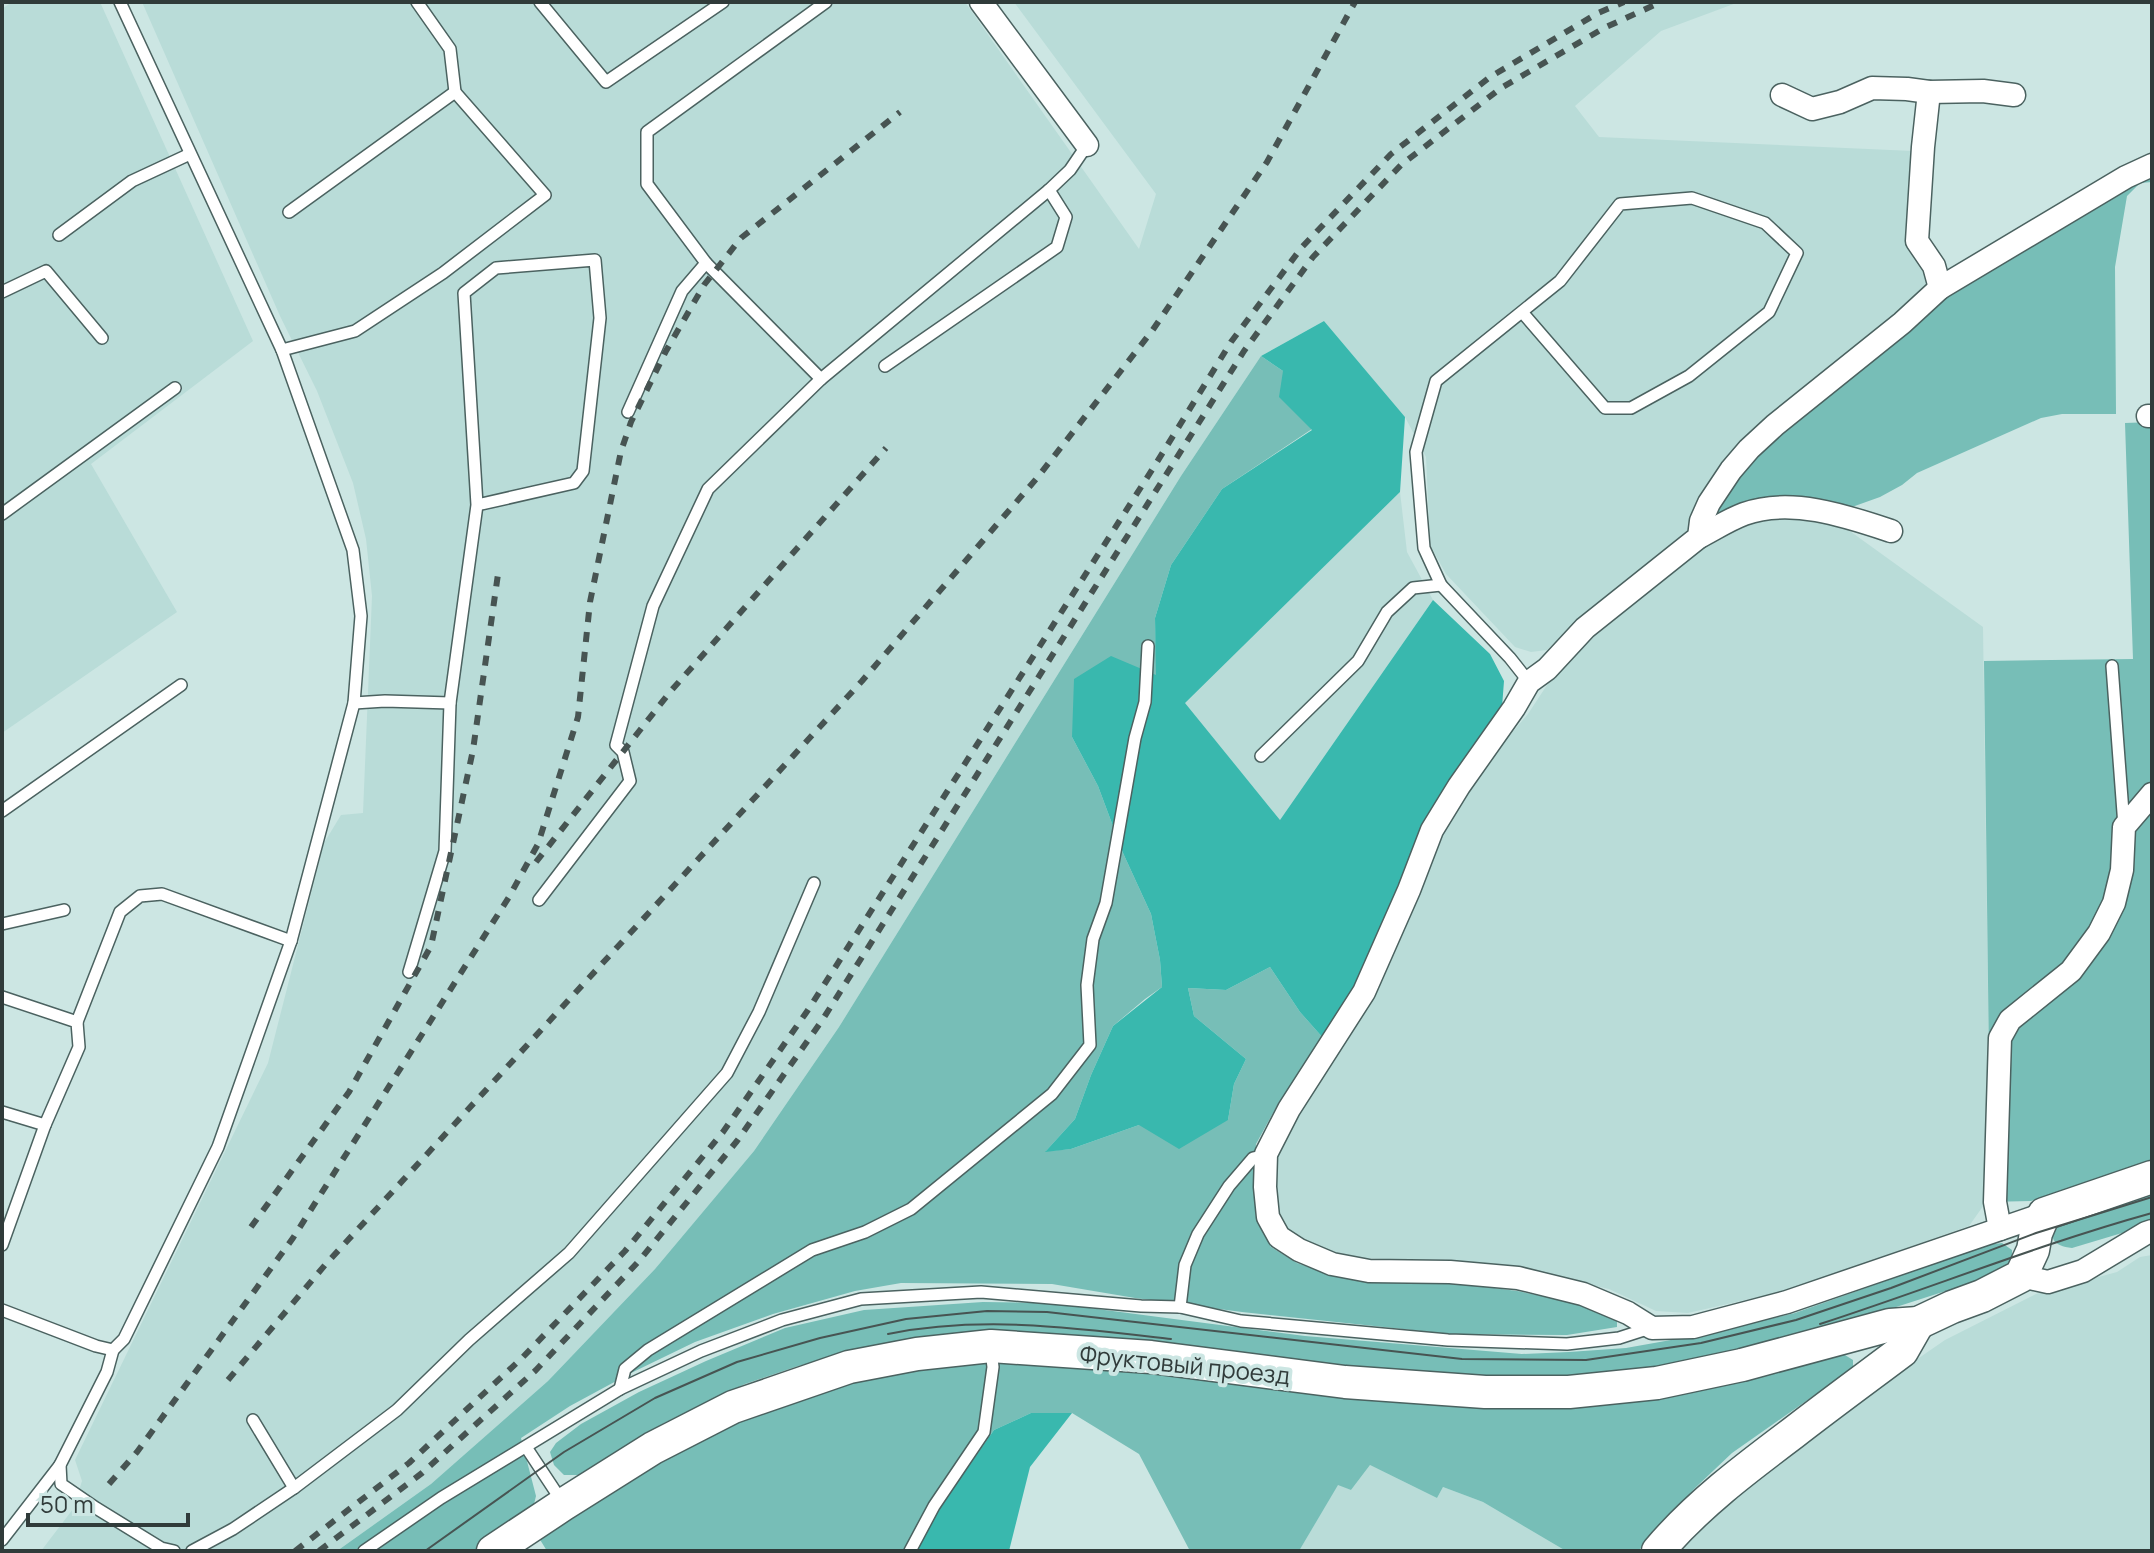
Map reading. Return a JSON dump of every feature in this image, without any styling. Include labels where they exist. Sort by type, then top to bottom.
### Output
[{"type":"street","points":[[981,2],[1087,145]]},
{"type":"street","points":[[1782,95],[1812,109],[1840,102],[1872,88],[1929,92],[1983,91],[2014,95]]},
{"type":"street","points":[[1929,92],[1917,241],[1934,266],[1940,288]]},
{"type":"street","points":[[1699,537],[1701,521],[1709,503],[1749,449],[1940,288],[2126,177],[2152,165]]},
{"type":"street","points":[[1891,531],[1851,517],[1801,508],[1770,508],[1743,514],[1699,537],[1585,628],[1547,669],[1529,682],[1432,830],[1364,992],[1289,1109],[1266,1154],[1268,1217],[1279,1237],[1299,1250],[1332,1264],[1369,1271],[1450,1272],[1518,1278],[1583,1294],[1628,1313],[1652,1328],[1693,1327],[1787,1302],[2152,1177]]},
{"type":"street","points":[[2000,1229],[1995,1202],[2000,1038],[2010,1020],[2071,971],[2099,933],[2114,903],[2122,870],[2124,827],[2152,794]]},
{"type":"street","points":[[2044,1214],[2021,1276],[2048,1282],[2083,1271],[2152,1231]]},
{"type":"street","name":"Фруктовый проезд","points":[[493,1551],[653,1448],[733,1407],[849,1367],[917,1354],[991,1346],[1151,1357],[1345,1382],[1485,1392],[1569,1392],[1657,1383],[1742,1365],[1890,1325],[1918,1323],[2021,1276]]},
{"type":"street","points":[[1658,1551],[1674,1532],[1744,1469],[1902,1351],[1918,1323]]},
{"type":"lane","points":[[2,1540],[60,1465],[107,1372],[113,1350],[124,1339],[218,1147],[291,941],[354,703],[361,616],[353,550],[282,350],[120,2]]},
{"type":"lane","points":[[282,350],[355,331],[443,273],[545,195],[455,92],[450,49],[417,2]]},
{"type":"lane","points":[[540,2],[606,82],[723,2]]},
{"type":"lane","points":[[821,379],[706,263],[647,184],[647,132],[826,2]]},
{"type":"lane","points":[[289,212],[455,92]]},
{"type":"lane","points":[[539,900],[630,781],[623,752],[616,745],[653,606],[708,489],[821,379],[1049,190],[1070,170],[1087,145]]},
{"type":"lane","points":[[59,235],[132,181],[190,154]]},
{"type":"lane","points":[[885,366],[1057,247],[1066,217],[1049,190]]},
{"type":"lane","points":[[1522,312],[1605,408],[1631,408],[1689,376],[1769,312],[1797,253],[1765,223],[1692,198],[1620,204],[1560,281],[1436,381],[1416,452],[1424,548],[1441,585],[1529,682]]},
{"type":"lane","points":[[409,972],[445,851],[450,703],[477,505],[464,293],[496,268],[595,260],[600,318],[583,471],[574,483],[477,505]]},
{"type":"lane","points":[[628,412],[682,291],[706,263]]},
{"type":"lane","points":[[2,292],[46,271],[102,338]]},
{"type":"lane","points":[[2,514],[175,388]]},
{"type":"lane","points":[[1261,756],[1358,661],[1387,612],[1413,588],[1441,585]]},
{"type":"lane","points":[[620,1389],[625,1369],[648,1350],[812,1250],[865,1232],[911,1209],[1052,1094],[1090,1045],[1087,985],[1093,939],[1106,903],[1135,738],[1145,702],[1148,646]]},
{"type":"lane","points":[[2112,666],[2124,827]]},
{"type":"lane","points":[[2,811],[181,685]]},
{"type":"lane","points":[[354,703],[450,703]]},
{"type":"lane","points":[[192,1551],[233,1529],[294,1488],[397,1410],[469,1340],[569,1253],[727,1073],[759,1012],[814,883]]},
{"type":"lane","points":[[2,1245],[45,1125],[79,1047],[77,1022],[120,912],[140,896],[162,894],[291,941]]},
{"type":"lane","points":[[2,924],[64,910]]},
{"type":"lane","points":[[2,997],[77,1022]]},
{"type":"lane","points":[[2,1112],[45,1125]]},
{"type":"lane","points":[[1180,1307],[1185,1265],[1198,1234],[1229,1186],[1253,1158],[1266,1154]]},
{"type":"lane","points":[[364,1551],[441,1498],[620,1389],[701,1351],[782,1320],[861,1299],[981,1292],[1180,1307],[1241,1321],[1448,1340],[1567,1344],[1619,1338],[1652,1328]]},
{"type":"lane","points":[[2,1310],[113,1350]]},
{"type":"lane","points":[[910,1551],[934,1506],[984,1432],[993,1367],[991,1346]]},
{"type":"lane","points":[[253,1420],[294,1488]]},
{"type":"lane","points":[[526,1447],[564,1504]]},
{"type":"lane","points":[[60,1465],[61,1484],[161,1548],[174,1551]]},
{"type":"shaded area","points":[[12,2],[100,2],[253,341],[91,464],[177,612],[2,733],[2,9]]},
{"type":"shaded area","points":[[142,2],[965,2],[1139,249],[1156,194],[1014,2],[1739,2],[1661,31],[1575,106],[1599,137],[1913,151],[1930,272],[1929,284],[1692,521],[1674,546],[1579,618],[1547,650],[1531,652],[1515,647],[1446,574],[1430,545],[1426,457],[1405,417],[1324,321],[1261,356],[1181,476],[839,1027],[754,1151],[655,1269],[548,1381],[431,1484],[337,1551],[41,1551],[73,1509],[82,1481],[75,1460],[268,1063],[324,843],[341,815],[363,813],[372,596],[366,539],[353,483],[317,391],[280,316]]},
{"type":"shaded area","points":[[2152,171],[2152,182],[2140,183],[2127,196],[2115,267],[2116,414],[2062,414],[2041,418],[1917,473],[1880,497],[1852,507],[1820,506],[1716,513],[1735,472],[1938,300]]},
{"type":"shaded area","points":[[1324,321],[1405,417],[1400,492],[1185,703],[1280,820],[1433,600],[1490,654],[1504,681],[1502,707],[1400,883],[1354,990],[1324,1039],[1300,1012],[1270,967],[1226,990],[1188,988],[1194,1016],[1246,1059],[1234,1084],[1228,1120],[1179,1149],[1139,1125],[1071,1149],[1045,1152],[1075,1119],[1113,1026],[1162,987],[1151,914],[1123,853],[1098,786],[1072,737],[1074,679],[1111,656],[1156,675],[1155,618],[1171,565],[1222,489],[1312,430],[1279,397],[1283,371],[1261,356]]},
{"type":"shaded area","points":[[1261,356],[1283,371],[1312,429],[1222,489],[1171,565],[1155,618],[1157,676],[1072,737],[1098,786],[1123,853],[1151,914],[1162,987],[1113,1026],[1075,1119],[1046,1151],[1071,1149],[1139,1125],[1228,1120],[1234,1084],[1246,1059],[1194,1016],[1188,988],[1226,990],[1270,967],[1300,1012],[1324,1039],[1279,1102],[1256,1144],[1256,1218],[1271,1247],[1297,1263],[1333,1276],[1368,1283],[1448,1282],[1581,1304],[1617,1318],[1617,1327],[1567,1335],[1450,1334],[1242,1312],[1052,1284],[901,1283],[855,1291],[773,1314],[695,1342],[570,1406],[521,1438],[536,1496],[533,1508],[475,1551],[337,1551],[431,1484],[548,1381],[655,1269],[754,1151],[839,1027],[1181,476]]},
{"type":"shaded area","points":[[2152,422],[2152,1161],[2031,1201],[1986,1202],[1990,1141],[1984,661],[2133,659],[2125,423]]},
{"type":"shaded area","points":[[1400,492],[1407,552],[1433,600],[1280,820],[1184,703]]},
{"type":"shaded area","points":[[1801,513],[1847,529],[1983,627],[1990,1141],[1986,1202],[1969,1226],[1784,1291],[1688,1313],[1656,1311],[1609,1289],[1514,1267],[1364,1258],[1325,1250],[1283,1231],[1270,1184],[1278,1151],[1299,1110],[1375,997],[1443,832],[1469,783],[1528,714],[1547,685],[1595,636],[1684,563],[1744,522]]},
{"type":"shaded area","points":[[2152,1190],[2152,1224],[2072,1248],[2054,1240],[2052,1232],[2056,1221]]},
{"type":"shaded area","points":[[2002,1243],[2012,1250],[2012,1264],[1986,1278],[1797,1339],[1703,1361],[1585,1379],[1517,1382],[872,1347],[798,1366],[745,1384],[664,1423],[581,1475],[564,1475],[554,1465],[550,1452],[556,1443],[581,1424],[639,1392],[706,1361],[785,1328],[864,1310],[983,1302],[1051,1303],[1305,1336],[1522,1354],[1569,1352],[1626,1348],[1795,1313],[1987,1245]]},
{"type":"shaded area","points":[[2152,1255],[2152,1551],[1671,1551],[1713,1511],[1874,1389],[1945,1340],[2036,1294],[2117,1272],[2140,1257]]},
{"type":"shaded area","points":[[1840,1352],[1853,1360],[1853,1368],[1732,1453],[1695,1488],[1638,1551],[1566,1551],[1483,1502],[1443,1487],[1437,1498],[1370,1465],[1351,1490],[1338,1485],[1299,1551],[1190,1551],[1139,1454],[1072,1413],[1031,1413],[994,1430],[938,1510],[916,1551],[547,1551],[539,1538],[659,1459],[739,1420],[848,1383],[917,1369],[982,1362],[1065,1364],[1154,1371],[1343,1397]]},
{"type":"shaded area","points":[[1031,1413],[1072,1413],[1030,1467],[1009,1551],[916,1551],[938,1510],[994,1430]]},
{"type":"shaded area","points":[[1370,1465],[1437,1498],[1443,1487],[1483,1502],[1566,1551],[1299,1551],[1338,1484],[1351,1490]]},
{"type":"tram line","points":[[425,1551],[564,1452],[655,1398],[737,1362],[820,1338],[906,1319],[987,1311],[1047,1312],[1462,1359],[1586,1360],[1701,1343],[1796,1320],[2036,1233],[2152,1197]]},
{"type":"tram line","points":[[1820,1324],[2068,1238],[2152,1213]]},
{"type":"tram line","points":[[888,1334],[923,1328],[994,1324],[1171,1339]]},
{"type":"railway","points":[[228,1380],[325,1265],[862,681],[1037,478],[1152,331],[1267,162],[1355,2]]},
{"type":"railway","points":[[295,1551],[409,1463],[522,1358],[625,1251],[723,1132],[808,1010],[1231,342],[1302,247],[1391,154],[1490,77],[1598,13],[1624,2]]},
{"type":"railway","points":[[319,1551],[422,1473],[536,1370],[639,1261],[737,1141],[823,1019],[1244,351],[1313,257],[1401,165],[1501,88],[1604,28],[1661,2]]},
{"type":"railway","points":[[109,1484],[137,1452],[293,1238],[509,897],[538,844],[578,717],[590,602],[621,451],[631,422],[666,351],[704,285],[741,238],[900,112]]},
{"type":"railway","points":[[536,862],[670,692],[886,448]]},
{"type":"railway","points":[[251,1227],[349,1092],[431,946],[473,750],[499,567]]}]
